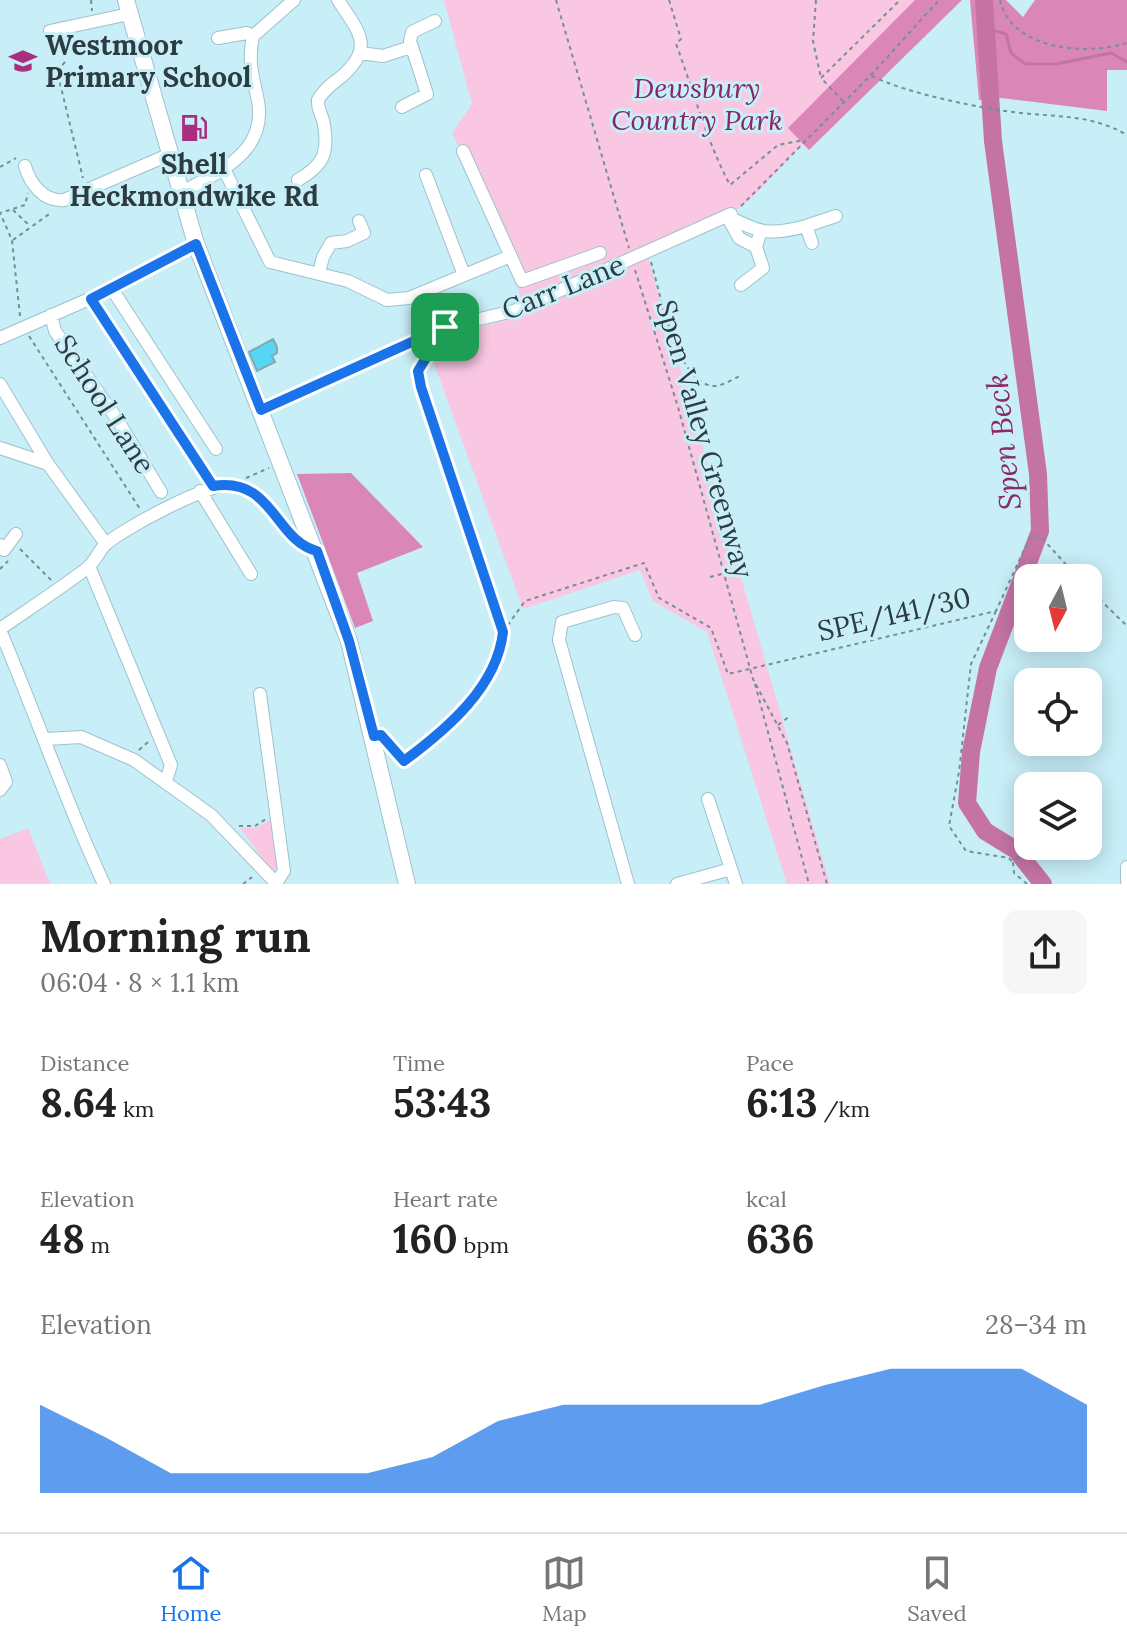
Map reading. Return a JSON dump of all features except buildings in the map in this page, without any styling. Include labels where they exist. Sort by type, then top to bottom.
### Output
[{"type":"main road","points":[[128,7],[196,244],[317,551],[349,641],[407,884]]},
{"type":"street","points":[[180,193],[224,169],[251,147],[257,137],[260,119],[249,72],[253,36],[294,0]]},
{"type":"street","points":[[298,180],[316,169],[323,157],[324,126],[318,100],[356,63],[360,53],[358,28],[338,0]]},
{"type":"street","points":[[50,31],[128,7]]},
{"type":"street","points":[[402,107],[427,94],[411,47],[412,32],[435,21]]},
{"type":"street","points":[[218,38],[240,33],[253,36]]},
{"type":"street","points":[[360,53],[383,56],[411,47]]},
{"type":"street","points":[[463,151],[508,257],[522,281],[600,253]]},
{"type":"street","points":[[25,166],[36,187],[57,201],[168,155]]},
{"type":"street","points":[[224,169],[270,262],[348,281],[387,300],[409,298],[508,257]]},
{"type":"street","points":[[426,175],[464,275]]},
{"type":"street","points":[[729,215],[760,233],[779,233],[836,216]]},
{"type":"street","points":[[729,215],[739,238],[756,247]]},
{"type":"street","name":"Carr Lane","points":[[261,410],[445,327],[514,311],[729,215]]},
{"type":"street","points":[[319,273],[331,243],[347,241],[364,233],[359,221]]},
{"type":"street","points":[[806,226],[812,243]]},
{"type":"street","points":[[741,285],[763,268],[756,247],[760,233]]},
{"type":"street","name":"School Lane","points":[[0,338],[112,289],[196,244]]},
{"type":"street","points":[[112,289],[216,449]]},
{"type":"street","name":"School Lane","points":[[51,315],[55,331],[117,419],[161,492]]},
{"type":"street","points":[[0,384],[3,402],[106,544]]},
{"type":"street","points":[[0,448],[48,464]]},
{"type":"street","points":[[104,884],[75,821],[46,739],[0,629],[89,566],[106,544],[206,489],[232,485],[261,498],[303,548],[317,551]]},
{"type":"street","points":[[206,489],[251,574]]},
{"type":"street","points":[[89,566],[171,765],[166,781]]},
{"type":"street","points":[[628,884],[559,640],[559,627],[562,622],[614,607],[623,608],[635,635]]},
{"type":"street","points":[[46,739],[72,735],[128,757],[166,781],[228,830],[277,883],[284,871],[260,694]]},
{"type":"street","points":[[0,765],[6,782],[0,790]]},
{"type":"street","points":[[708,799],[736,884]]},
{"type":"street","points":[[1127,867],[1127,881]]},
{"type":"street","points":[[677,884],[731,869]]},
{"type":"path","name":"Spen Valley Greenway","points":[[556,0],[678,407],[753,679],[787,743],[817,858],[827,884]]},
{"type":"path","points":[[669,0],[681,39],[676,44],[696,96],[710,149],[730,185],[778,145],[805,140]]},
{"type":"path","points":[[816,0],[813,41],[821,78],[844,102]]},
{"type":"path","points":[[821,78],[900,0]]},
{"type":"path","points":[[729,215],[753,197],[939,0]]},
{"type":"path","points":[[1000,0],[1003,15],[1030,39],[1066,47],[1114,47],[1127,43]]},
{"type":"path","points":[[65,62],[57,71],[88,190]]},
{"type":"path","points":[[871,75],[981,108],[1067,115],[1108,124],[1127,135]]},
{"type":"path","points":[[0,167],[16,157],[25,166]]},
{"type":"path","points":[[36,187],[27,194],[25,205],[0,213],[12,240],[23,328],[148,520]]},
{"type":"path","points":[[12,240],[28,225],[50,216],[57,201]]},
{"type":"path","points":[[12,209],[28,225]]},
{"type":"path","points":[[648,253],[683,364],[704,383],[716,386],[740,376]]},
{"type":"path","points":[[91,299],[206,489]]},
{"type":"path","points":[[374,736],[381,735],[404,761],[471,700],[488,680],[501,654],[503,632],[419,379],[418,371],[445,327]]},
{"type":"path","points":[[232,485],[281,463]]},
{"type":"path","name":"SPE/141/30","points":[[1018,564],[1030,537],[1034,535],[1043,539],[1065,564]]},
{"type":"path","points":[[9,540],[59,587]]},
{"type":"path","points":[[710,577],[737,570]]},
{"type":"path","name":"SPE/141/30","points":[[751,669],[996,611],[1014,572]]},
{"type":"path","points":[[1102,602],[1127,626]]},
{"type":"path","points":[[996,611],[971,664],[959,772],[949,826],[966,851],[1009,858],[1014,873],[1027,884]]},
{"type":"path","points":[[753,679],[809,884]]},
{"type":"path","points":[[778,725],[790,716]]},
{"type":"path","points":[[128,757],[159,734]]},
{"type":"path","points":[[228,830],[235,826],[255,826],[277,811]]},
{"type":"path","points":[[243,884],[263,868]]},
{"type":"green space","name":"Dewsbury Country Park","points":[[444,0],[939,0],[753,197],[731,214],[647,254],[830,884],[787,884],[707,632],[653,601],[640,570],[523,609],[426,341],[523,316],[520,293],[505,246],[452,133],[472,104]]},
{"type":"green space","points":[[271,819],[280,867],[272,871],[240,828],[256,828]]},
{"type":"green space","points":[[28,828],[50,884],[0,884],[0,839]]},
{"type":"shaded area","points":[[915,0],[962,0],[809,150],[788,128]]},
{"type":"shaded area","points":[[970,0],[1006,0],[1023,17],[1035,0],[1127,0],[1127,70],[1107,70],[1107,111],[1001,98],[979,100]]},
{"type":"shaded area","points":[[351,473],[423,547],[357,573],[373,621],[355,628],[297,474]]},
{"type":"waterway","name":"Spen Beck","points":[[984,0],[993,141],[1038,474],[1040,531],[988,668],[971,752],[967,803],[985,831],[1016,850],[1043,884]]},
{"type":"waterway","points":[[989,29],[1006,34],[1011,53],[1025,64],[1056,64],[1111,53],[1127,62]]},
{"type":"place","name":"Westmoor Primary School","points":[[23,61]]},
{"type":"place","name":"Shell Heckmondwike Rd","points":[[194,128]]},
{"type":"route","points":[[196,244],[261,410],[445,327],[418,371],[503,632],[501,654],[488,680],[471,700],[444,728],[404,761],[381,735],[374,736],[349,641],[317,551],[303,548],[261,498],[232,485],[213,486],[91,299],[196,244]]}]
